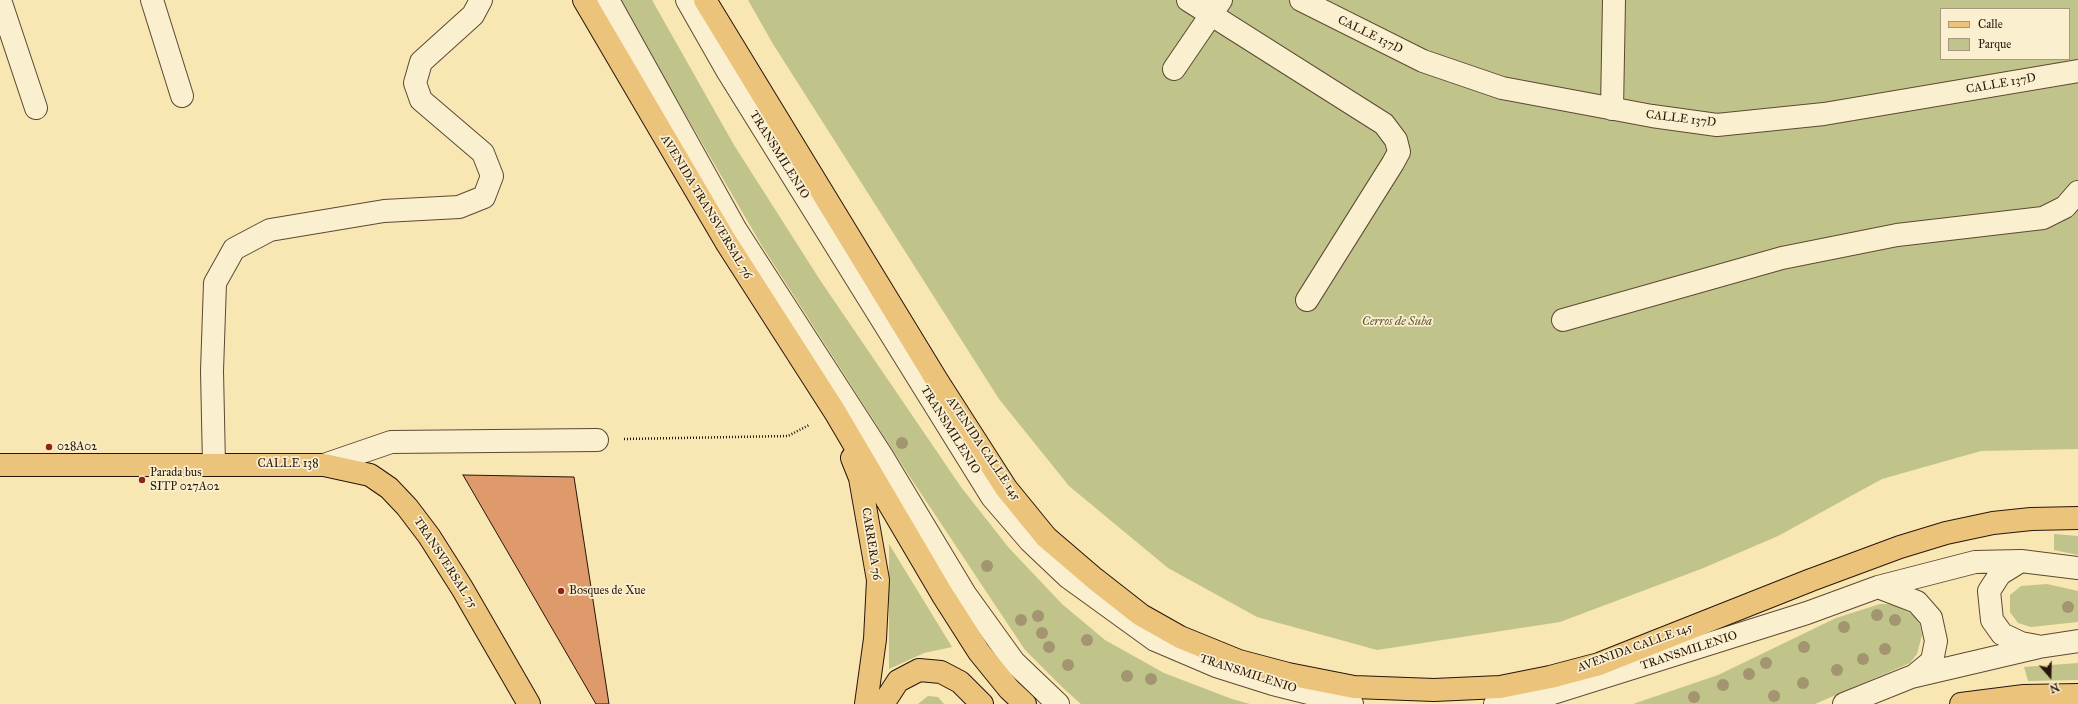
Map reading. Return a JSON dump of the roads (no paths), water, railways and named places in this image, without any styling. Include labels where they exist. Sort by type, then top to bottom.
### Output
[{"type":"main road","name":"AVENIDA TRANSVERSAL 76","points":[[584,0],[726,242],[835,412]]},
{"type":"main road","name":"AVENIDA CALLE 145","points":[[705,0],[938,382],[1006,488],[1046,537],[1095,579],[1141,615],[1180,637],[1239,661],[1288,674],[1354,687],[1441,690],[1500,687],[1550,677],[1599,664],[1811,580],[1900,547],[1933,537],[1993,523],[2031,519],[2078,518]]},
{"type":"main road","name":"CARRERA 76","points":[[835,412],[860,478],[878,580],[875,639],[866,704]]},
{"type":"main road","points":[[835,412],[938,588],[962,626],[979,652],[1009,689],[1025,704]]},
{"type":"main road","name":"CALLE 138","points":[[0,465],[324,465]]},
{"type":"main road","name":"TRANSVERSAL 75","points":[[324,465],[351,469],[370,475],[389,488],[407,507],[462,588],[529,704]]},
{"type":"main road","points":[[883,704],[898,680],[919,670],[941,672],[960,682],[982,704]]},
{"type":"main road","points":[[1961,704],[2024,696],[2078,695]]},
{"type":"street","points":[[0,0],[36,108]]},
{"type":"street","points":[[152,0],[182,96]]},
{"type":"street","points":[[214,465],[212,371],[216,283],[234,249],[270,230],[384,211],[459,207],[484,197],[492,176],[483,153],[421,100],[415,83],[421,62],[473,15],[481,0]]},
{"type":"street","points":[[608,0],[736,230],[882,456],[965,594],[1014,662],[1058,704]]},
{"type":"street","name":"TRANSMILENIO","points":[[687,0],[732,79],[992,497],[1030,541],[1068,577],[1155,640],[1216,666],[1273,684],[1352,704]]},
{"type":"street","points":[[1188,0],[1216,7],[1384,124],[1396,140],[1398,152],[1393,163],[1306,300]]},
{"type":"street","name":"CALLE 137D","points":[[1301,0],[1423,61],[1502,88],[1612,109],[1717,125],[1760,122],[1824,114],[2078,71]]},
{"type":"street","points":[[1612,109],[1614,0]]},
{"type":"street","points":[[1174,69],[1216,7]]},
{"type":"street","points":[[1563,320],[1782,258],[1897,235],[2043,218],[2065,207],[2078,192]]},
{"type":"street","name":"CALLE 138","points":[[324,465],[391,442],[597,440]]},
{"type":"street","points":[[2021,561],[2000,574],[1989,591],[1992,620],[2002,634],[2021,643],[2039,647]]},
{"type":"street","name":"TRANSMILENIO","points":[[1495,704],[1537,698],[1632,670],[1807,613],[1878,587],[1975,562],[2021,561],[2078,568]]},
{"type":"street","points":[[1878,587],[1917,602],[1932,618],[1936,641],[1932,661],[1911,677]]},
{"type":"street","points":[[1844,704],[1911,677],[2039,647],[2078,641]]},
{"type":"place","name":"028A02","points":[[49,447]]},
{"type":"place","name":"Parada bus SITP 027A02","points":[[142,480]]},
{"type":"place","name":"Bosques de Xue","points":[[561,591]]},
{"type":"park label","name":"Cerros de Suba","points":[[1397,322]]}]
